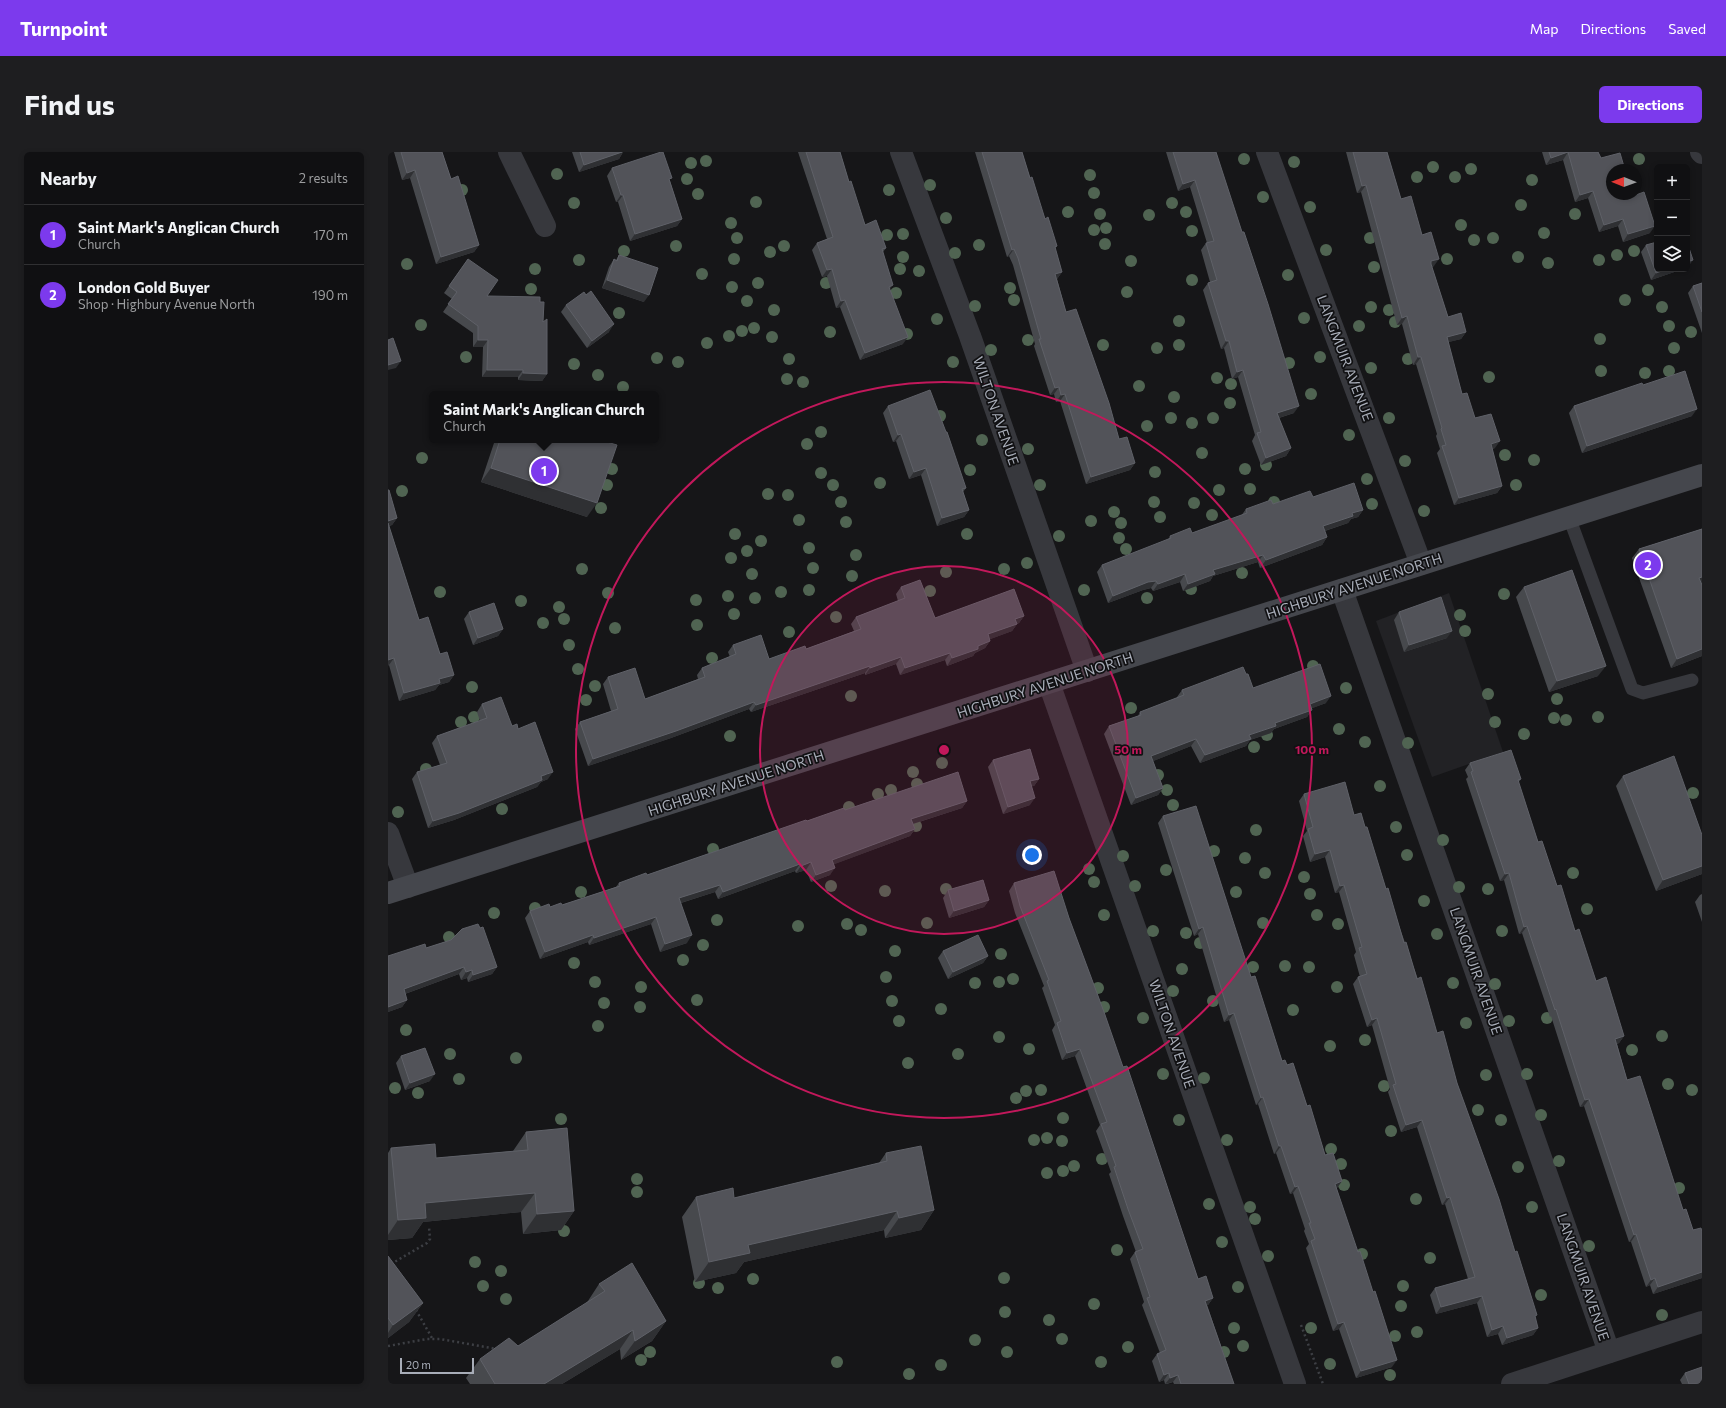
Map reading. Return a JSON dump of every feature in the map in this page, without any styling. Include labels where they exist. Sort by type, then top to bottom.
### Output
[{"type":"main road","name":"HIGHBURY AVENUE NORTH","points":[[398,890],[1702,475]]},
{"type":"street","points":[[509,152],[545,226]]},
{"type":"street","name":"WILTON AVENUE","points":[[901,152],[970,336],[1087,671]]},
{"type":"street","name":"LANGMUIR AVENUE","points":[[1268,152],[1422,564]]},
{"type":"street","name":"LANGMUIR AVENUE","points":[[1342,590],[1610,1352]]},
{"type":"street","name":"WILTON AVENUE","points":[[1049,684],[1295,1384]]},
{"type":"street","points":[[388,833],[398,890]]},
{"type":"street","points":[[1512,1384],[1702,1322]]},
{"type":"lane","points":[[1569,517],[1632,688],[1644,693],[1692,680]]},
{"type":"path","points":[[394,1271],[389,1264],[427,1243],[430,1239],[429,1227]]},
{"type":"path","points":[[413,1305],[432,1339]]},
{"type":"path","points":[[388,1346],[440,1339],[498,1350],[501,1353]]},
{"type":"shaded area","points":[[1449,593],[1503,752],[1432,777],[1376,621]]},
{"type":"building","points":[[401,152],[442,152],[451,179],[458,176],[479,245],[441,257],[415,170],[407,173]]},
{"type":"building","points":[[580,152],[622,152],[584,165]]},
{"type":"building","points":[[663,152],[672,178],[669,179],[682,219],[635,234],[623,195],[621,195],[612,168]]},
{"type":"building","points":[[806,152],[840,152],[849,182],[851,181],[865,225],[876,220],[886,248],[882,249],[893,285],[889,287],[908,337],[865,353],[845,300],[841,301],[832,269],[827,270],[817,243],[833,237]]},
{"type":"building","points":[[982,152],[1022,152],[1030,178],[1032,177],[1045,219],[1048,217],[1057,246],[1055,247],[1062,272],[1055,274],[1066,312],[1076,309],[1109,403],[1119,439],[1127,437],[1135,463],[1091,477],[1065,394],[1061,395],[1059,387],[1055,388],[1039,339],[1041,339],[1018,258],[1014,249],[1012,250]]},
{"type":"building","points":[[1173,152],[1216,152],[1242,232],[1244,232],[1268,304],[1299,406],[1277,413],[1291,448],[1266,458],[1257,433],[1261,432],[1243,370],[1237,372],[1229,341],[1226,341],[1208,283],[1217,280],[1206,243],[1214,241],[1195,180],[1183,184]]},
{"type":"building","points":[[1353,152],[1387,152],[1401,199],[1411,196],[1422,235],[1431,232],[1439,259],[1431,261],[1431,264],[1448,317],[1461,313],[1466,332],[1447,337],[1462,394],[1467,393],[1475,418],[1491,414],[1500,441],[1491,444],[1502,486],[1459,498],[1442,446],[1446,445],[1441,429],[1442,428],[1421,357],[1418,357],[1407,316],[1402,318],[1366,185],[1362,186]]},
{"type":"building","points":[[1549,152],[1568,152],[1551,158]]},
{"type":"building","points":[[1568,152],[1598,152],[1601,158],[1620,153],[1623,164],[1606,164],[1606,200],[1642,200],[1642,193],[1644,192],[1654,226],[1628,234],[1623,219],[1604,225],[1593,191],[1580,195]]},
{"type":"building","points":[[1654,243],[1654,267],[1646,245]]},
{"type":"building","points":[[1690,251],[1693,260],[1690,261]]},
{"type":"building","points":[[619,255],[658,268],[649,295],[607,280],[614,259],[617,261]]},
{"type":"building","points":[[468,259],[498,280],[487,296],[540,297],[540,302],[544,302],[543,322],[547,319],[547,374],[523,373],[523,370],[487,370],[488,340],[478,340],[478,326],[448,304],[457,292],[449,286]]},
{"type":"building","points":[[1702,283],[1702,312],[1693,286]]},
{"type":"building","points":[[591,291],[614,324],[592,341],[566,305],[584,292],[586,295]]},
{"type":"building","points":[[393,338],[401,361],[388,365],[388,340]]},
{"type":"building","points":[[1685,371],[1697,409],[1587,446],[1574,406],[1642,383],[1643,385]]},
{"type":"building","points":[[930,390],[947,432],[966,488],[962,489],[969,510],[942,518],[926,468],[914,472],[901,434],[898,435],[888,406]]},
{"type":"building","points":[[499,443],[610,443],[617,445],[597,503],[491,468]]},
{"type":"building","points":[[1354,483],[1363,510],[1352,513],[1353,516],[1323,526],[1327,537],[1266,560],[1263,555],[1213,570],[1215,574],[1188,584],[1185,574],[1158,584],[1156,581],[1148,582],[1113,596],[1102,565],[1171,538],[1170,536],[1190,528],[1192,533],[1247,513],[1246,509],[1271,500],[1273,504],[1310,491],[1313,497]]},
{"type":"building","points":[[388,490],[397,518],[388,521]]},
{"type":"building","points":[[388,523],[419,620],[428,617],[440,654],[447,652],[454,675],[439,679],[440,683],[404,693],[394,658],[388,660]]},
{"type":"building","points":[[1702,529],[1702,577],[1699,578],[1702,585],[1702,649],[1677,659],[1639,549]]},
{"type":"building","points":[[1572,570],[1606,666],[1557,681],[1524,587]]},
{"type":"building","points":[[920,580],[935,618],[1014,589],[1024,616],[1015,619],[1017,624],[988,634],[990,641],[978,646],[978,649],[952,658],[950,653],[905,668],[901,657],[756,705],[754,702],[676,731],[593,759],[580,722],[618,709],[608,677],[635,668],[645,699],[705,677],[702,668],[736,654],[733,645],[761,635],[769,659],[805,646],[806,649],[861,629],[856,617],[905,598],[901,587]]},
{"type":"building","points":[[1441,597],[1452,631],[1409,645],[1399,612]]},
{"type":"building","points":[[494,603],[503,629],[478,638],[469,612]]},
{"type":"building","points":[[1320,664],[1331,696],[1310,704],[1312,710],[1275,723],[1276,726],[1249,735],[1251,739],[1205,755],[1196,739],[1151,756],[1163,788],[1136,798],[1109,726],[1141,715],[1140,712],[1184,695],[1182,690],[1243,667],[1246,674],[1248,674],[1253,688]]},
{"type":"building","points":[[501,697],[512,726],[517,724],[518,729],[535,722],[553,772],[541,776],[542,780],[459,813],[433,821],[417,772],[447,763],[437,736],[487,718],[482,704]]},
{"type":"building","points":[[1030,749],[1039,779],[1030,781],[1035,798],[1008,807],[993,760]]},
{"type":"building","points":[[1511,750],[1521,779],[1518,780],[1538,842],[1542,841],[1557,886],[1561,885],[1575,931],[1579,929],[1596,981],[1606,977],[1624,1036],[1615,1039],[1627,1080],[1640,1076],[1683,1210],[1686,1209],[1693,1230],[1701,1228],[1702,1272],[1658,1287],[1655,1278],[1651,1280],[1636,1234],[1634,1235],[1589,1099],[1585,1100],[1556,1009],[1555,1010],[1527,926],[1524,927],[1509,873],[1505,874],[1471,772],[1473,771],[1470,763]]},
{"type":"building","points":[[1674,756],[1702,835],[1702,866],[1663,880],[1623,776]]},
{"type":"building","points":[[958,772],[967,801],[911,819],[915,829],[832,860],[835,868],[816,875],[811,862],[801,866],[800,864],[723,892],[720,885],[679,898],[692,935],[665,944],[656,917],[594,938],[593,935],[545,952],[530,911],[549,904],[550,907],[561,903],[562,905],[620,886],[619,883],[646,873],[647,875],[806,820],[807,821],[844,808],[845,810]]},
{"type":"building","points":[[1345,782],[1354,815],[1361,813],[1365,827],[1367,827],[1386,889],[1388,888],[1404,943],[1406,942],[1417,979],[1421,977],[1437,1033],[1443,1031],[1457,1083],[1499,1199],[1515,1252],[1517,1251],[1537,1315],[1535,1316],[1538,1328],[1507,1338],[1503,1326],[1492,1330],[1482,1296],[1441,1307],[1435,1288],[1475,1277],[1450,1197],[1447,1198],[1422,1120],[1406,1125],[1393,1085],[1396,1084],[1377,1018],[1372,1020],[1358,977],[1367,974],[1359,948],[1362,947],[1344,885],[1340,886],[1330,850],[1315,854],[1308,829],[1313,827],[1304,794]]},
{"type":"building","points":[[1196,806],[1251,977],[1255,976],[1282,1061],[1285,1060],[1287,1065],[1293,1063],[1307,1106],[1310,1105],[1325,1155],[1333,1153],[1342,1181],[1335,1184],[1358,1252],[1360,1251],[1373,1292],[1375,1291],[1397,1360],[1361,1371],[1344,1322],[1338,1324],[1311,1241],[1315,1239],[1309,1223],[1311,1223],[1298,1186],[1295,1187],[1281,1146],[1279,1146],[1263,1097],[1261,1098],[1234,1013],[1229,1015],[1203,927],[1199,929],[1163,816]]},
{"type":"building","points":[[1054,871],[1069,918],[1123,1067],[1127,1066],[1198,1279],[1206,1276],[1213,1298],[1205,1301],[1234,1384],[1181,1384],[1178,1375],[1170,1378],[1169,1373],[1164,1375],[1157,1354],[1166,1350],[1147,1298],[1150,1297],[1135,1252],[1143,1249],[1128,1209],[1114,1167],[1116,1166],[1101,1124],[1107,1122],[1080,1049],[1067,1053],[1057,1023],[1061,1021],[1047,981],[1049,980],[1020,906],[1014,883]]},
{"type":"building","points":[[983,880],[989,900],[954,911],[948,890]]},
{"type":"building","points":[[478,924],[480,928],[483,927],[497,967],[473,975],[472,970],[466,972],[464,967],[404,989],[407,1000],[388,1007],[388,956],[425,944],[426,948],[451,940],[462,929]]},
{"type":"building","points":[[978,935],[988,956],[953,972],[943,951]]},
{"type":"building","points":[[425,1048],[435,1074],[410,1083],[401,1056]]},
{"type":"building","points":[[567,1128],[574,1211],[537,1214],[535,1193],[425,1203],[426,1218],[398,1220],[391,1148],[435,1144],[436,1158],[528,1150],[526,1132]]},
{"type":"building","points":[[921,1146],[934,1210],[899,1218],[897,1211],[748,1245],[750,1253],[709,1262],[696,1197],[733,1188],[734,1198],[887,1161],[886,1153]]},
{"type":"building","points":[[388,1256],[423,1303],[393,1325],[388,1318]]},
{"type":"building","points":[[632,1263],[666,1321],[635,1341],[633,1330],[544,1384],[495,1384],[480,1359],[509,1338],[518,1346],[605,1291],[599,1284]]},
{"type":"building","points":[[1702,1367],[1702,1384],[1689,1384],[1685,1373]]},
{"type":"place","name":"Saint Mark's Anglican Church","points":[[544,471]]},
{"type":"place","name":"London Gold Buyer","points":[[1648,565]]}]
